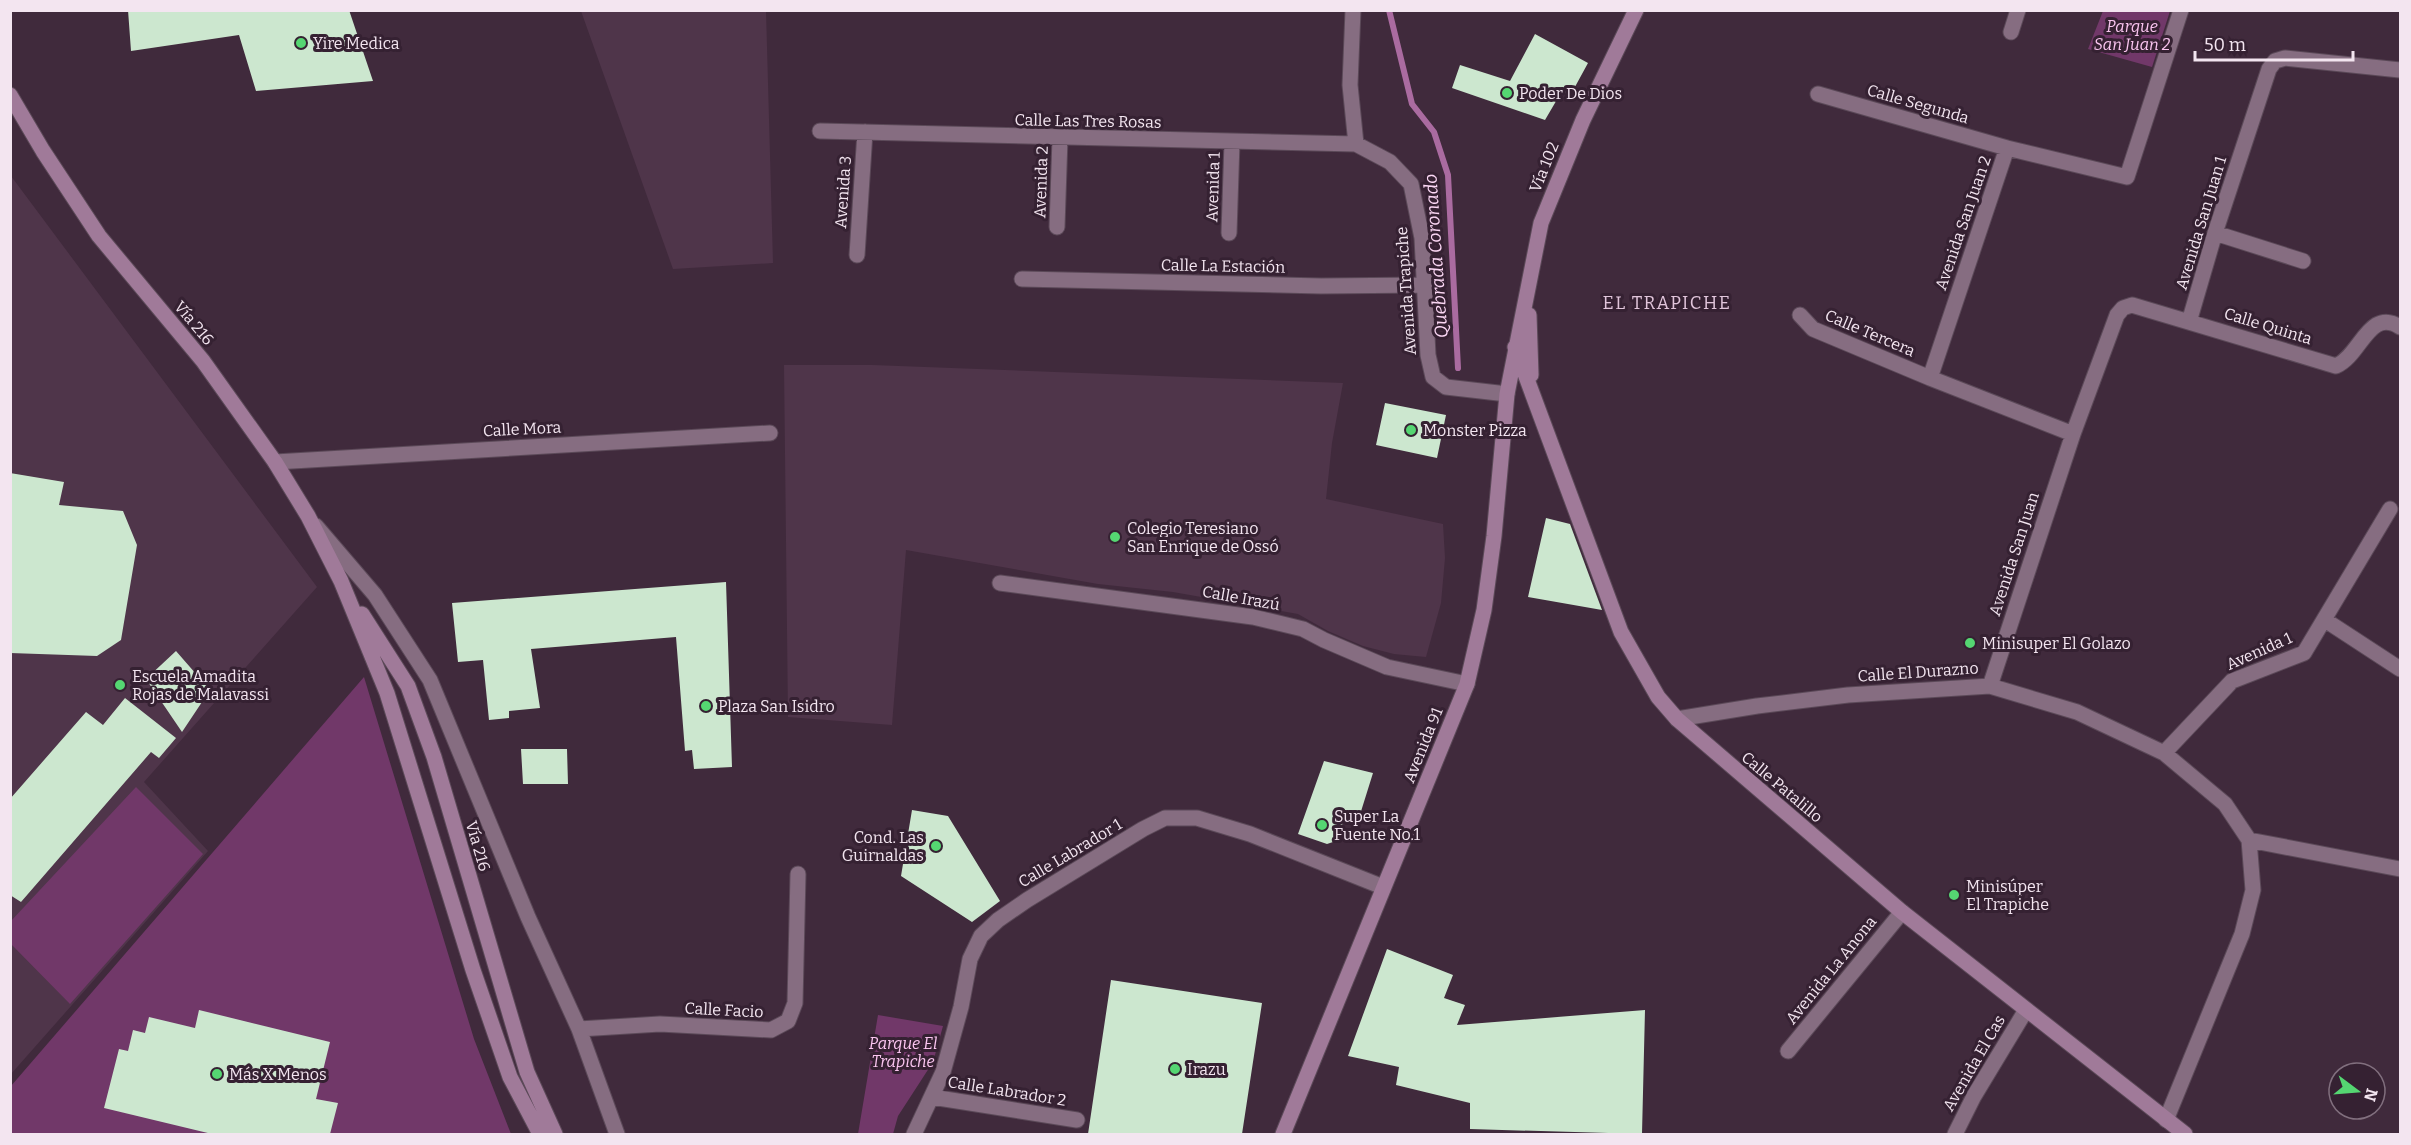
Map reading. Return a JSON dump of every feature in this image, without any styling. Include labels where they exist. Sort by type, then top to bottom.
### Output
[{"type":"main road","name":"Vía 102","points":[[1515,347],[1541,223],[1583,120],[1636,10]]},
{"type":"main road","name":"Vía 216","points":[[10,94],[43,151],[99,236],[203,361],[275,462],[308,516],[341,581],[387,693],[473,970],[510,1077],[540,1134]]},
{"type":"main road","points":[[1530,276],[1528,335],[1532,393]]},
{"type":"main road","name":"Calle Patalillo","points":[[1515,347],[1621,632],[1658,697],[1677,719],[1902,912],[2185,1134]]},
{"type":"main road","name":"Avenida 91","points":[[1283,1134],[1467,684],[1485,600],[1494,536],[1507,394],[1515,347]]},
{"type":"main road","name":"Vía 216","points":[[341,581],[408,686],[434,757],[496,975],[527,1072],[555,1134]]},
{"type":"street","points":[[1353,10],[1350,85],[1356,144]]},
{"type":"street","points":[[2011,32],[2018,10]]},
{"type":"street","name":"Avenida San Juan 2","points":[[1930,378],[2007,148],[2127,177],[2181,10]]},
{"type":"street","name":"Avenida San Juan 1","points":[[2189,322],[2215,233],[2269,69],[2275,61],[2285,58],[2400,70]]},
{"type":"street","name":"Calle Segunda","points":[[1818,94],[2007,148]]},
{"type":"street","name":"Calle Las Tres Rosas","points":[[820,131],[1356,144]]},
{"type":"street","name":"Avenida 3","points":[[857,255],[865,132]]},
{"type":"street","name":"Avenida 2","points":[[1057,227],[1060,138]]},
{"type":"street","name":"Avenida 1","points":[[1229,233],[1232,142]]},
{"type":"street","name":"Avenida Trapiche","points":[[1356,144],[1390,162],[1411,184],[1422,238],[1428,355],[1433,377],[1446,387],[1507,394]]},
{"type":"street","points":[[2215,233],[2303,261]]},
{"type":"street","name":"Calle La Estación","points":[[1022,279],[1321,286],[1423,285]]},
{"type":"street","points":[[1930,378],[2073,435],[2117,315],[2123,308],[2132,304],[2189,322]]},
{"type":"street","name":"Calle Tercera","points":[[1800,315],[1813,329],[1930,378]]},
{"type":"street","name":"Calle Quinta","points":[[2189,322],[2336,366],[2345,362],[2372,328],[2382,322],[2392,322],[2400,327]]},
{"type":"street","name":"Calle Mora","points":[[275,462],[770,433]]},
{"type":"street","name":"Avenida San Juan","points":[[1990,686],[2073,435]]},
{"type":"street","name":"Avenida 1","points":[[2164,753],[2232,681],[2304,653],[2390,509]]},
{"type":"street","points":[[308,516],[375,595],[430,680],[528,917],[579,1029],[617,1134]]},
{"type":"street","name":"Calle Irazú","points":[[1000,583],[1253,617],[1303,629],[1387,667],[1467,684]]},
{"type":"street","points":[[2325,620],[2400,669]]},
{"type":"street","name":"Calle El Durazno","points":[[1677,719],[1756,706],[1848,695],[1990,686],[2077,712],[2164,753],[2225,804],[2249,840],[2253,890],[2242,934],[2166,1119]]},
{"type":"street","name":"Calle Labrador 1","points":[[914,1134],[943,1072],[955,1032],[970,959],[981,936],[998,920],[1027,900],[1165,818],[1197,818],[1250,834],[1383,887]]},
{"type":"street","points":[[2249,840],[2400,869]]},
{"type":"street","name":"Calle Facio","points":[[579,1029],[660,1024],[771,1030],[788,1021],[795,1003],[798,874]]},
{"type":"street","name":"Avenida La Anona","points":[[1788,1051],[1902,912]]},
{"type":"street","name":"Avenida El Cas","points":[[1954,1134],[2026,1010]]},
{"type":"street","name":"Calle Labrador 2","points":[[932,1097],[1077,1120]]},
{"type":"shaded area","points":[[581,11],[766,11],[773,263],[673,269]]},
{"type":"shaded area","name":"Escuela Amadita Rojas de Malavassi","points":[[11,176],[317,587],[144,782],[208,851],[11,1074]]},
{"type":"shaded area","name":"Colegio Teresiano San Enrique de Ossó","points":[[784,365],[872,365],[1343,383],[1332,443],[1326,499],[1443,524],[1445,558],[1441,603],[1426,657],[1394,654],[1363,646],[1328,631],[1298,614],[1173,592],[1098,584],[906,550],[892,725],[788,717]]},
{"type":"green space","name":"Parque San Juan 2","points":[[2103,11],[2170,11],[2152,67],[2088,49]]},
{"type":"green space","points":[[364,677],[474,1039],[511,1134],[11,1133],[11,1086]]},
{"type":"green space","points":[[136,787],[203,854],[70,1004],[11,944],[11,921]]},
{"type":"green space","name":"Parque El Trapiche","points":[[878,1015],[943,1026],[933,1062],[898,1116],[893,1134],[858,1134]]},
{"type":"building","name":"Yire Medica","points":[[128,10],[349,10],[373,81],[256,91],[239,35],[131,51]]},
{"type":"building","points":[[1535,34],[1588,63],[1570,96],[1562,91],[1545,120],[1452,88],[1460,65],[1510,81]]},
{"type":"building","name":"Monster Pizza","points":[[1385,403],[1446,415],[1437,458],[1376,445]]},
{"type":"building","points":[[10,473],[64,482],[59,505],[123,511],[137,545],[121,640],[97,656],[10,653]]},
{"type":"building","points":[[1546,518],[1570,524],[1602,610],[1528,597]]},
{"type":"building","name":"Plaza San Isidro","points":[[726,582],[732,767],[694,769],[692,750],[685,751],[676,637],[531,649],[540,708],[509,711],[509,718],[489,720],[483,660],[458,662],[452,603]]},
{"type":"building","points":[[176,651],[210,690],[182,732],[146,679]]},
{"type":"building","points":[[125,698],[176,738],[159,758],[151,752],[21,902],[10,895],[10,799],[86,712],[103,725]]},
{"type":"building","points":[[521,749],[567,749],[568,784],[523,784]]},
{"type":"building","points":[[1324,761],[1373,773],[1358,821],[1345,817],[1336,841],[1327,844],[1298,834]]},
{"type":"building","name":"Cond. Las Guirnaldas","points":[[912,810],[948,816],[1000,901],[972,922],[901,876]]},
{"type":"building","points":[[1387,949],[1453,975],[1444,998],[1465,1005],[1457,1025],[1645,1010],[1642,1134],[1470,1129],[1470,1103],[1396,1085],[1399,1067],[1348,1056]]},
{"type":"building","name":"Irazu","points":[[1111,980],[1262,1003],[1242,1134],[1088,1134]]},
{"type":"building","name":"Más X Menos","points":[[199,1010],[330,1042],[316,1099],[338,1103],[330,1134],[212,1134],[104,1108],[119,1049],[128,1051],[133,1030],[145,1033],[149,1017],[195,1028]]},
{"type":"waterway","name":"Quebrada Coronado","points":[[1389,10],[1412,104],[1434,132],[1448,175],[1458,368]]},
{"type":"place","name":"Yire Medica","points":[[301,43]]},
{"type":"place","name":"Poder De Dios","points":[[1507,93]]},
{"type":"place","name":"Monster Pizza","points":[[1411,430]]},
{"type":"place","name":"Colegio Teresiano San Enrique de Ossó","points":[[1115,537]]},
{"type":"place","name":"Minisuper El Golazo","points":[[1970,643]]},
{"type":"place","name":"Escuela Amadita Rojas de Malavassi","points":[[120,685]]},
{"type":"place","name":"Plaza San Isidro","points":[[706,706]]},
{"type":"place","name":"Super La Fuente No.1","points":[[1322,825]]},
{"type":"place","name":"Cond. Las Guirnaldas","points":[[936,846]]},
{"type":"place","name":"Minisúper El Trapiche","points":[[1954,895]]},
{"type":"place","name":"Irazu","points":[[1175,1069]]},
{"type":"place","name":"Más X Menos","points":[[217,1074]]},
{"type":"district","name":"EL TRAPICHE","points":[[1667,303]]}]
